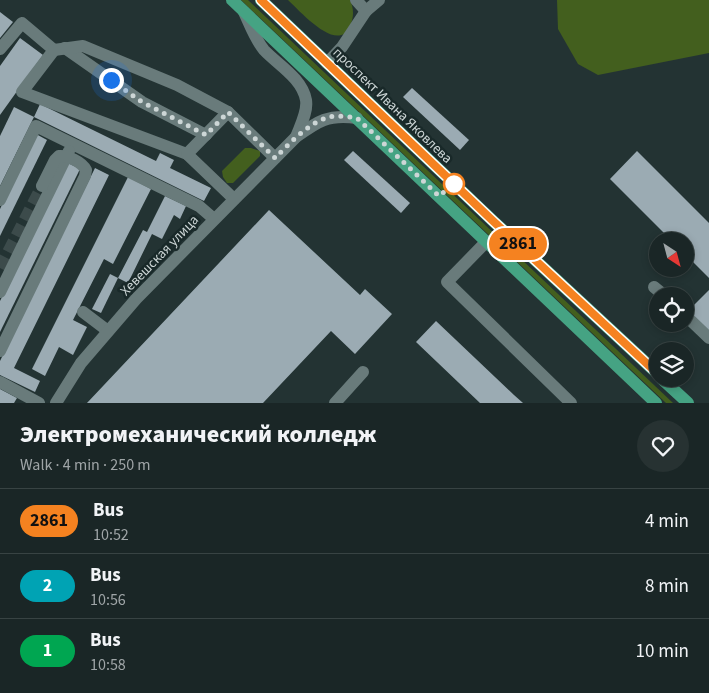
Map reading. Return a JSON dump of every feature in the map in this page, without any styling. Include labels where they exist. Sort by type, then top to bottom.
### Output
[{"type":"main road","points":[[232,0],[656,403]]},
{"type":"main road","name":"проспект Ивана Яковлева","points":[[261,0],[649,366]]},
{"type":"main road","points":[[270,0],[277,15]]},
{"type":"main road","points":[[671,387],[688,403]]},
{"type":"street","points":[[356,0],[366,11]]},
{"type":"street","points":[[327,62],[342,48],[366,11],[380,0]]},
{"type":"street","points":[[244,12],[253,34],[264,50],[296,80],[303,90],[306,101],[304,115],[296,137]]},
{"type":"street","points":[[0,49],[22,23],[142,102],[206,135]]},
{"type":"street","points":[[234,199],[187,154],[22,92],[60,49],[83,46],[176,85],[228,112],[275,158]]},
{"type":"street","points":[[187,154],[228,112]]},
{"type":"street","name":"Хевешская улица","points":[[56,403],[81,363],[108,330],[214,219],[296,137],[316,123],[329,117],[357,118]]},
{"type":"street","points":[[0,200],[36,126],[199,206],[214,219]]},
{"type":"street","points":[[46,188],[73,145]]},
{"type":"street","points":[[0,292],[46,188],[55,160],[59,156],[64,156],[84,166],[86,170],[85,176],[0,351]]},
{"type":"street","points":[[487,241],[448,282],[571,403]]},
{"type":"street","points":[[83,312],[108,330]]},
{"type":"street","points":[[694,324],[709,338]]},
{"type":"street","points":[[335,403],[363,372]]},
{"type":"street","points":[[0,382],[25,400],[38,403]]},
{"type":"green space","points":[[241,0],[248,0],[649,380],[649,387]]},
{"type":"green space","points":[[288,0],[350,0],[353,13],[350,26],[344,34],[337,36],[328,33],[309,20]]},
{"type":"green space","points":[[557,0],[709,0],[709,53],[598,75],[578,64],[558,29]]},
{"type":"green space","points":[[245,148],[260,151],[260,156],[233,183],[227,183],[222,171]]},
{"type":"green space","points":[[649,387],[656,387],[673,403],[666,403]]},
{"type":"building","points":[[0,12],[13,22],[0,38]]},
{"type":"building","points":[[20,38],[43,55],[0,115],[0,66]]},
{"type":"building","points":[[412,88],[469,140],[460,150],[403,97]]},
{"type":"building","points":[[40,104],[156,161],[160,153],[174,160],[170,168],[211,188],[204,201],[34,117]]},
{"type":"building","points":[[14,107],[34,117],[0,186],[0,136]]},
{"type":"building","points":[[36,134],[47,140],[0,236],[0,209]]},
{"type":"building","points":[[353,151],[410,203],[401,213],[344,160]]},
{"type":"building","points":[[637,151],[709,223],[709,278],[694,263],[694,232],[663,232],[610,179]]},
{"type":"building","points":[[68,163],[80,169],[0,332],[0,301]]},
{"type":"building","points":[[95,168],[109,175],[14,368],[40,381],[35,392],[0,375],[0,361]]},
{"type":"building","points":[[128,177],[151,189],[113,264],[104,259],[73,320],[87,327],[73,355],[59,347],[45,376],[32,369]]},
{"type":"building","points":[[165,196],[186,206],[180,219],[174,215],[162,239],[152,234],[128,283],[118,278],[143,230],[147,232]]},
{"type":"building","points":[[269,210],[360,295],[365,289],[392,314],[355,354],[331,331],[263,403],[87,403]]},
{"type":"building","points":[[110,274],[118,278],[101,313],[92,309]]},
{"type":"building","points":[[709,290],[709,331],[694,317],[694,305]]},
{"type":"building","points":[[436,321],[523,403],[480,403],[416,342]]},
{"type":"building","points":[[0,389],[17,398],[14,403],[0,403]]},
{"type":"tunnel","points":[[0,268],[42,186]]},
{"type":"bus line","name":"2861","points":[[261,0],[492,220],[649,366]]},
{"type":"route","points":[[111,80],[142,102],[206,135],[228,112],[275,158],[296,137],[316,123],[329,117],[357,118],[439,196],[454,184]]}]
